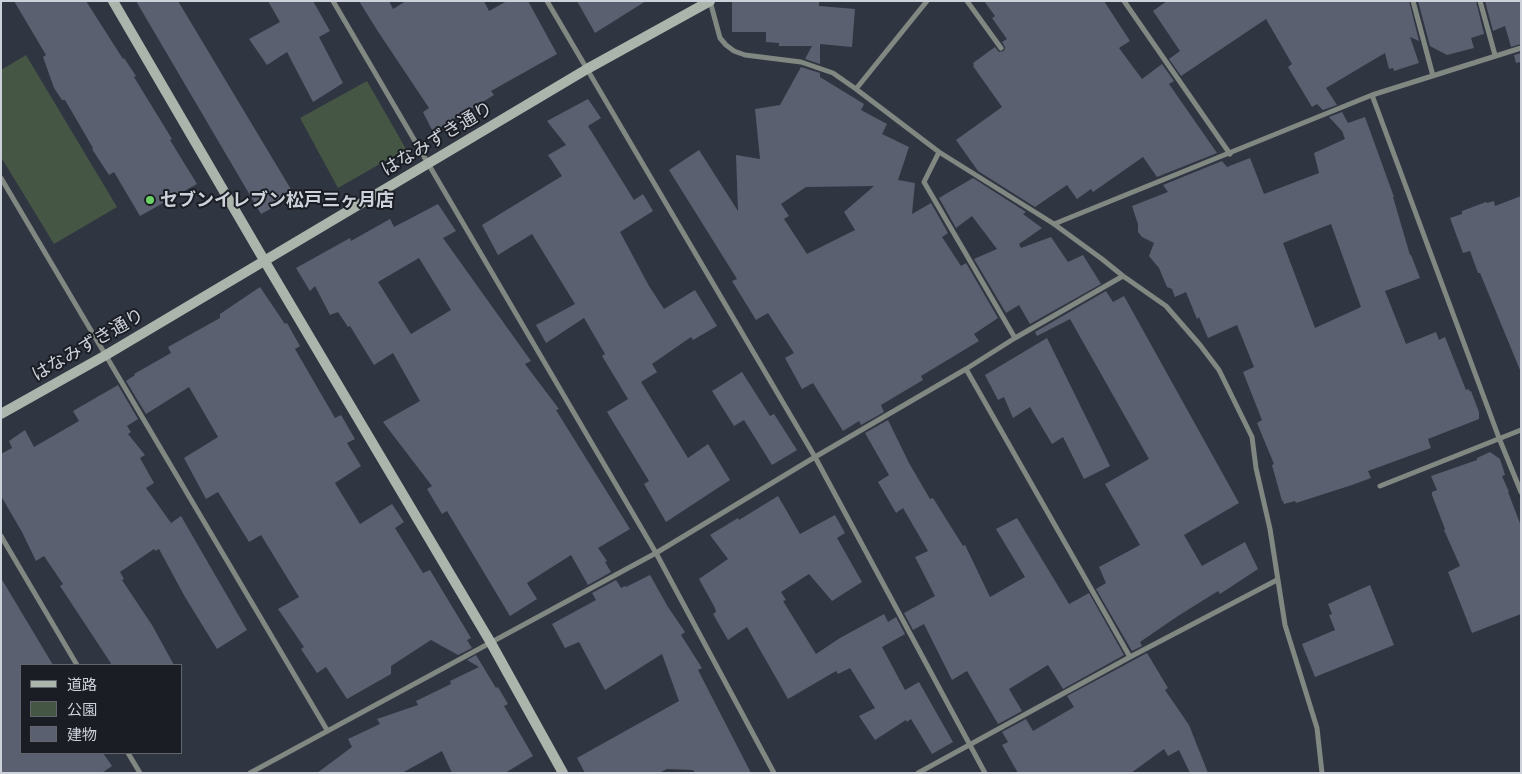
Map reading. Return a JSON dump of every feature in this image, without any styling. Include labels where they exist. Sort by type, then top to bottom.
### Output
[{"type":"street","points":[[113,1],[491,644],[563,773]]},
{"type":"street","points":[[333,1],[656,553],[774,773]]},
{"type":"street","points":[[547,1],[815,456],[985,773]]},
{"type":"street","points":[[710,1],[720,38],[734,51],[745,55],[801,62],[833,73],[939,152],[1054,224],[1102,258],[1123,276],[1166,306],[1200,345],[1219,370],[1252,437],[1256,468],[1270,529],[1286,625],[1317,728],[1322,773]]},
{"type":"street","name":"はなみずき通り","points":[[1,414],[106,355],[586,69],[710,1]]},
{"type":"street","points":[[856,89],[927,1]]},
{"type":"street","points":[[967,1],[1001,48]]},
{"type":"street","points":[[1124,1],[1230,154]]},
{"type":"street","points":[[1413,1],[1433,76]]},
{"type":"street","points":[[1480,1],[1495,55]]},
{"type":"street","points":[[1054,224],[1372,95],[1521,48]]},
{"type":"street","points":[[1372,95],[1499,438],[1521,492]]},
{"type":"street","points":[[939,152],[924,182],[1015,338]]},
{"type":"street","points":[[1,178],[327,730]]},
{"type":"street","points":[[250,773],[656,553],[815,456],[1123,276]]},
{"type":"street","points":[[966,369],[1130,657]]},
{"type":"street","points":[[1380,486],[1521,430]]},
{"type":"street","points":[[1,536],[76,664]]},
{"type":"street","points":[[918,773],[1130,657],[1278,580]]},
{"type":"street","points":[[129,754],[140,773]]},
{"type":"green space","points":[[26,55],[117,207],[54,244],[1,157],[1,70]]},
{"type":"green space","points":[[367,81],[406,149],[338,188],[300,118]]},
{"type":"building","points":[[14,1],[86,1],[136,76],[134,77],[197,184],[140,216],[114,172],[109,175],[92,149],[65,100],[62,100],[54,88],[43,57],[46,55]]},
{"type":"building","points":[[136,1],[178,1],[295,196],[261,214]]},
{"type":"building","points":[[268,1],[313,1],[330,31],[319,37],[343,83],[313,102],[287,52],[267,65],[249,39],[280,22]]},
{"type":"building","points":[[359,1],[389,1],[393,9],[406,1],[484,1],[489,11],[507,1],[528,1],[557,54],[491,91],[494,95],[433,132],[423,112],[429,108]]},
{"type":"building","points":[[577,1],[646,1],[595,33]]},
{"type":"building","points":[[732,1],[819,1],[819,6],[855,9],[852,47],[820,44],[820,64],[805,59],[812,46],[779,46],[779,43],[766,42],[766,32],[732,32]]},
{"type":"building","points":[[984,1],[1104,1],[1130,41],[1119,48],[1142,79],[1162,64],[1174,81],[1169,84],[1217,153],[1157,177],[1143,157],[1093,192],[1091,189],[1077,199],[1067,185],[1035,207],[978,171],[956,140],[1002,107],[973,66],[973,63],[995,47],[999,52],[1004,51],[1005,47],[1002,42],[1007,39],[992,18],[995,16]]},
{"type":"building","points":[[1167,1],[1409,1],[1419,41],[1410,37],[1419,63],[1394,71],[1393,68],[1389,69],[1385,53],[1326,88],[1337,105],[1323,110],[1317,104],[1312,107],[1288,67],[1292,64],[1266,19],[1181,76],[1169,59],[1180,51],[1153,11]]},
{"type":"building","points":[[1418,1],[1476,1],[1484,34],[1471,38],[1474,48],[1447,55],[1430,46]]},
{"type":"building","points":[[1485,1],[1521,1],[1521,44],[1511,47],[1505,26],[1493,31]]},
{"type":"building","points":[[1521,53],[1521,62],[1516,63],[1514,55]]},
{"type":"building","points":[[801,67],[820,73],[820,77],[864,104],[861,110],[887,124],[882,134],[909,147],[898,180],[915,183],[912,214],[931,203],[948,233],[942,237],[961,266],[966,263],[998,318],[974,334],[979,341],[921,376],[923,380],[881,405],[884,412],[861,425],[859,421],[843,431],[813,383],[802,389],[785,358],[794,353],[768,313],[756,320],[732,281],[737,279],[669,170],[699,150],[738,211],[736,155],[760,159],[755,109],[780,105]],"holes":[[[874,186],[844,212],[855,230],[807,254],[784,219],[789,216],[781,204],[806,187]]]},
{"type":"building","points":[[588,99],[601,118],[588,126],[634,200],[643,194],[653,211],[620,232],[649,286],[664,309],[695,290],[717,326],[693,340],[691,337],[652,364],[657,372],[641,382],[688,458],[708,444],[730,480],[666,522],[644,484],[649,481],[607,412],[628,399],[602,356],[605,354],[584,318],[546,343],[536,325],[575,304],[532,234],[498,255],[482,225],[562,176],[548,155],[566,145],[547,121]]},
{"type":"building","points":[[1342,112],[1348,123],[1365,117],[1394,197],[1410,255],[1420,278],[1385,291],[1406,344],[1436,332],[1439,340],[1445,337],[1466,390],[1469,389],[1471,391],[1479,412],[1479,419],[1428,439],[1431,448],[1368,471],[1371,478],[1296,503],[1295,501],[1284,504],[1272,465],[1274,464],[1257,423],[1262,420],[1243,372],[1254,367],[1237,325],[1208,338],[1199,317],[1197,319],[1186,292],[1175,297],[1172,289],[1167,287],[1159,268],[1149,256],[1154,243],[1142,237],[1138,232],[1138,224],[1132,206],[1168,192],[1163,185],[1222,161],[1227,167],[1250,158],[1264,194],[1319,173],[1314,153],[1345,139],[1342,131],[1329,117]],"holes":[[[1331,224],[1361,307],[1315,328],[1283,243]]]},
{"type":"building","points":[[973,178],[1026,212],[1023,214],[1042,228],[1019,244],[1021,248],[1051,237],[1068,262],[1083,255],[1101,284],[1030,324],[1019,305],[1006,313],[974,259],[997,249],[972,216],[956,228],[939,198]]},
{"type":"building","points":[[1521,196],[1520,370],[1470,251],[1463,253],[1450,218],[1462,214],[1462,211],[1486,202],[1494,201],[1495,206]]},
{"type":"building","points":[[438,204],[456,231],[443,238],[531,361],[525,364],[559,409],[556,410],[630,529],[598,548],[607,561],[605,562],[611,572],[588,585],[571,555],[527,583],[537,599],[510,616],[447,511],[442,514],[427,489],[432,486],[383,422],[420,401],[393,353],[374,365],[350,326],[348,327],[338,312],[330,315],[315,286],[310,291],[296,268],[350,238],[351,241],[390,219],[394,227]],"holes":[[[419,258],[451,310],[411,334],[378,282]]]},
{"type":"building","points":[[260,287],[285,324],[287,323],[300,346],[295,349],[335,418],[341,415],[355,439],[347,443],[361,466],[335,483],[360,524],[392,504],[404,522],[395,528],[423,573],[430,570],[471,638],[467,640],[472,648],[458,655],[431,640],[391,666],[391,674],[347,699],[326,667],[317,673],[301,649],[304,647],[278,609],[299,597],[261,535],[249,542],[218,492],[206,499],[184,458],[218,437],[189,387],[146,414],[126,381],[134,374],[171,353],[168,347],[220,318],[220,314]]},
{"type":"building","points":[[1106,291],[1113,302],[1124,296],[1239,503],[1184,535],[1202,566],[1245,542],[1258,569],[1220,594],[1218,591],[1178,616],[1140,642],[1142,646],[1132,651],[1096,589],[1106,583],[1099,567],[1140,545],[1105,484],[1149,459],[1070,319],[1037,336],[1035,332]]},
{"type":"building","points":[[1047,338],[1110,466],[1084,479],[1063,437],[1052,444],[1030,407],[1013,418],[1004,397],[998,400],[985,375]]},
{"type":"building","points":[[742,372],[770,416],[774,414],[797,450],[772,465],[744,420],[734,426],[712,391]]},
{"type":"building","points":[[118,385],[138,419],[127,426],[131,432],[128,434],[145,455],[140,458],[154,483],[146,488],[171,523],[181,516],[247,630],[217,649],[185,597],[159,549],[155,551],[154,549],[120,572],[124,579],[122,580],[152,625],[173,664],[111,664],[60,586],[63,584],[44,556],[36,561],[1,496],[1,454],[12,448],[9,441],[25,430],[34,447],[79,421],[73,411]]},
{"type":"building","points":[[888,420],[909,463],[930,499],[933,498],[963,546],[965,545],[990,597],[1025,577],[996,529],[1017,518],[1069,604],[1089,593],[1124,655],[1063,689],[1048,665],[1009,689],[1022,711],[998,724],[967,671],[952,680],[924,624],[913,630],[904,613],[935,596],[915,557],[928,551],[903,508],[896,513],[878,482],[889,475],[865,433]]},
{"type":"building","points":[[1490,452],[1500,459],[1505,475],[1502,476],[1521,526],[1521,614],[1472,633],[1448,572],[1460,566],[1444,530],[1432,495],[1432,492],[1437,490],[1431,476],[1477,460],[1477,458]]},
{"type":"building","points":[[778,496],[800,534],[835,515],[845,533],[837,538],[862,582],[832,601],[809,574],[781,592],[786,600],[783,601],[816,654],[840,638],[884,614],[888,622],[896,617],[905,634],[882,647],[905,690],[919,682],[953,742],[932,754],[911,719],[907,722],[906,720],[875,740],[859,716],[875,708],[850,668],[838,674],[836,671],[788,699],[747,627],[728,640],[713,614],[716,612],[715,608],[699,579],[728,559],[710,535]]},
{"type":"building","points":[[650,575],[685,632],[681,635],[702,668],[698,670],[751,773],[695,773],[693,770],[667,769],[659,773],[585,773],[577,758],[679,701],[662,654],[605,690],[579,642],[565,648],[552,624],[596,600],[592,593],[616,580],[621,588]]},
{"type":"building","points":[[1,578],[52,664],[20,664],[20,754],[104,754],[112,766],[102,773],[1,773]]},
{"type":"building","points":[[1370,585],[1394,645],[1315,677],[1302,644],[1335,630],[1329,615],[1332,614],[1328,604]]},
{"type":"building","points":[[1147,653],[1168,688],[1165,690],[1189,725],[1208,773],[1190,773],[1179,750],[1168,756],[1164,749],[1131,773],[1018,773],[1002,745],[1008,742],[1002,732],[1026,719],[1033,731],[1074,707],[1067,696]]},
{"type":"building","points":[[476,655],[508,704],[504,706],[533,756],[505,773],[452,773],[442,751],[402,773],[317,773],[352,747],[348,739],[380,724],[377,719],[418,705],[416,701],[451,684],[450,681],[479,667],[467,660]]},
{"type":"place","name":"セブンイレブン松戸三ヶ月店","points":[[150,200]]}]
